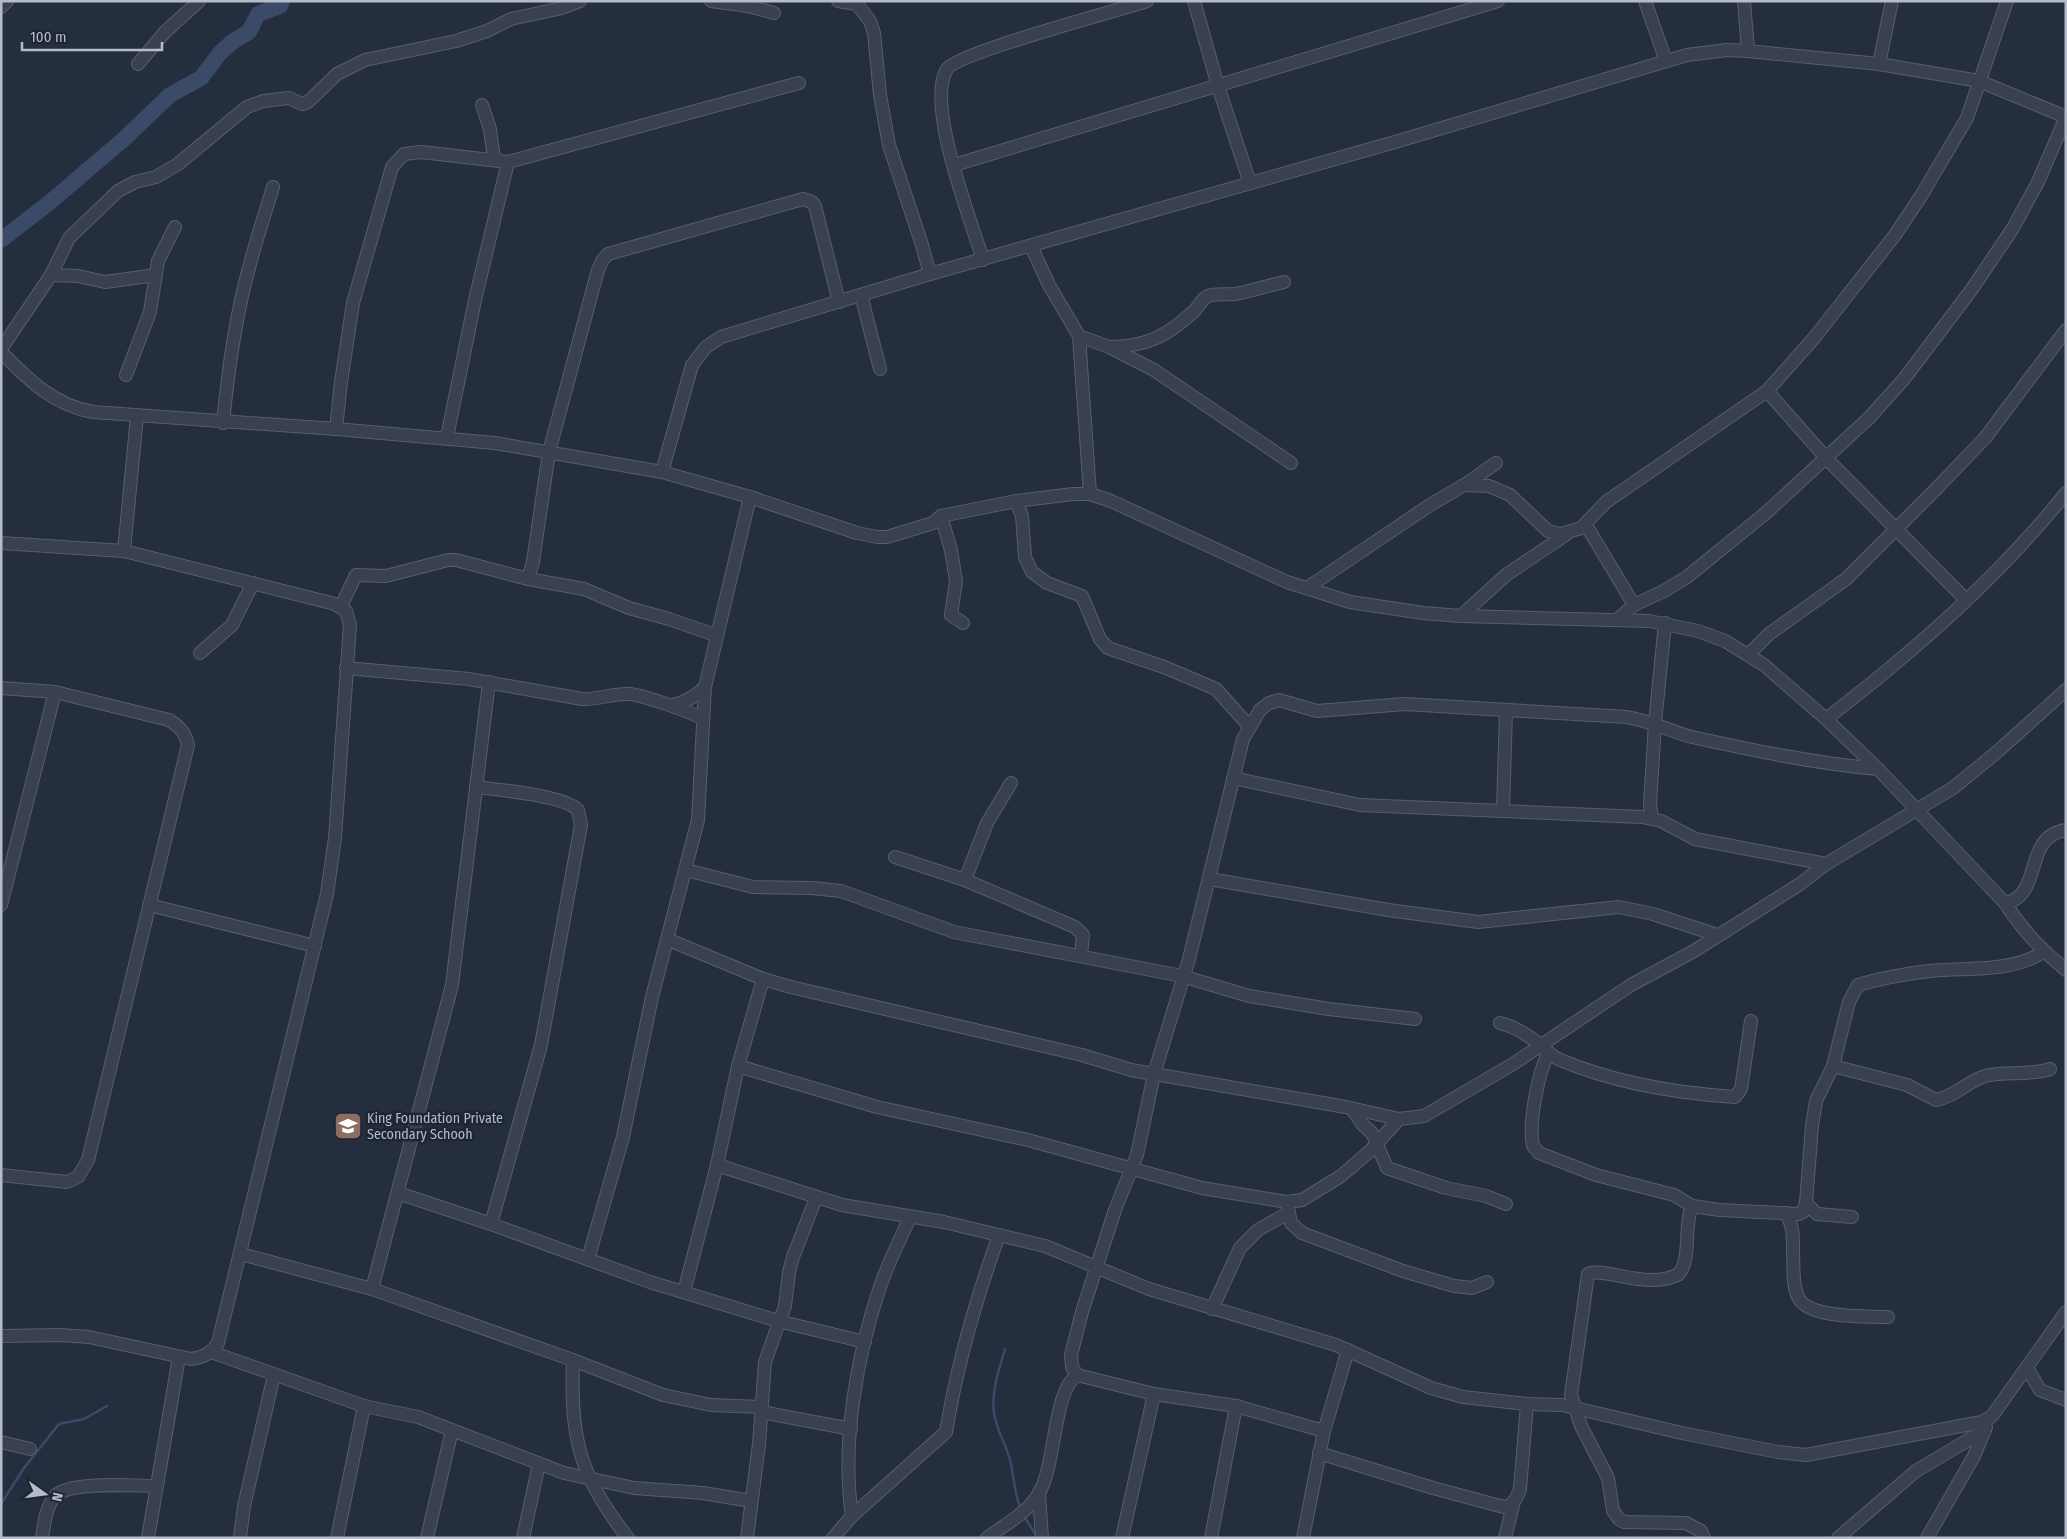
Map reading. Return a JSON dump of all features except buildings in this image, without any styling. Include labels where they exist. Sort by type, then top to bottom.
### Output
[{"type":"street","points":[[1,7],[7,1]]},
{"type":"street","points":[[138,64],[165,32],[199,1]]},
{"type":"street","points":[[580,1],[562,8],[511,19],[487,31],[456,41],[365,60],[337,74],[308,102],[302,104],[289,98],[263,101],[247,107],[178,164],[156,177],[135,182],[105,201],[69,238],[51,275],[1,351],[33,383],[66,406],[93,412],[447,437],[549,452],[662,472],[750,497],[856,533],[877,537],[887,537],[933,523],[940,516],[1016,501],[1073,494],[1090,494],[1111,501],[1287,582],[1350,602],[1376,607],[1461,616],[1618,619],[1665,623],[1711,635],[1749,654],[1826,719],[1878,769],[2005,903],[2018,923],[2043,952],[2066,970]]},
{"type":"street","points":[[711,1],[748,6],[774,13]]},
{"type":"street","points":[[838,1],[858,4],[870,21],[874,33],[880,95],[888,145],[920,236],[930,274]]},
{"type":"street","points":[[983,260],[940,112],[944,78],[952,64],[993,46],[1147,1]]},
{"type":"street","points":[[1194,1],[1218,86],[1250,183]]},
{"type":"street","points":[[954,165],[1498,1]]},
{"type":"street","points":[[1645,1],[1666,61]]},
{"type":"street","points":[[1744,1],[1748,51]]},
{"type":"street","points":[[1879,64],[1892,1]]},
{"type":"street","points":[[1461,616],[1506,575],[1568,533],[1586,525],[1606,502],[1767,391],[1814,338],[1895,235],[1954,141],[1967,118],[2006,1]]},
{"type":"street","points":[[662,472],[688,376],[698,356],[711,342],[732,333],[1666,61],[1707,52],[1748,51],[1879,64],[1979,81],[2066,117],[2038,182],[2013,228],[1972,289],[1904,379],[1869,418],[1827,459],[1767,512],[1687,577],[1664,591],[1634,604],[1618,619]]},
{"type":"street","points":[[336,429],[341,382],[354,303],[392,167],[404,154],[412,152],[494,159],[508,162],[799,83]]},
{"type":"street","points":[[482,105],[490,129],[494,159]]},
{"type":"street","points":[[447,437],[474,300],[508,162]]},
{"type":"street","points":[[224,422],[228,372],[248,268],[273,187]]},
{"type":"street","points":[[528,579],[533,562],[549,452],[598,270],[608,254],[803,199],[812,202],[814,206],[839,302]]},
{"type":"street","points":[[126,375],[150,312],[163,248],[175,227]]},
{"type":"street","points":[[1031,246],[1049,285],[1075,326],[1078,336],[1090,494]]},
{"type":"street","points":[[51,275],[78,276],[105,282],[156,275]]},
{"type":"street","points":[[1109,347],[1129,347],[1150,342],[1172,331],[1197,309],[1202,299],[1210,295],[1259,290],[1284,282]]},
{"type":"street","points":[[861,295],[880,369]]},
{"type":"street","points":[[1749,654],[1784,622],[1846,579],[1897,528],[1985,438],[2066,330]]},
{"type":"street","points":[[1078,336],[1109,347],[1154,370],[1291,463]]},
{"type":"street","points":[[1767,391],[1827,459],[1966,600]]},
{"type":"street","points":[[124,551],[137,416]]},
{"type":"street","points":[[1307,588],[1430,504],[1464,485],[1496,462]]},
{"type":"street","points":[[1464,485],[1477,484],[1498,489],[1522,504],[1543,528],[1555,533],[1568,533]]},
{"type":"street","points":[[1826,719],[1900,662],[1966,600],[2013,553],[2066,493]]},
{"type":"street","points":[[588,1259],[624,1137],[648,1014],[686,870],[700,804],[705,687],[750,497]]},
{"type":"street","points":[[1016,501],[1022,516],[1025,558],[1028,566],[1032,572],[1047,583],[1082,596],[1100,639],[1108,648],[1185,675],[1216,689],[1249,726]]},
{"type":"street","points":[[940,516],[951,550],[956,581],[952,615],[963,623]]},
{"type":"street","points":[[1586,525],[1634,604]]},
{"type":"street","points":[[1,543],[124,551],[341,606],[349,617],[335,838],[327,894],[276,1098],[222,1333],[211,1352],[203,1357],[191,1359],[88,1337],[60,1335],[1,1336]]},
{"type":"street","points":[[341,606],[356,575],[386,576],[448,560],[528,579],[584,589],[629,608],[716,635]]},
{"type":"street","points":[[200,653],[232,624],[253,583]]},
{"type":"street","points":[[1652,818],[1650,804],[1655,723],[1665,623]]},
{"type":"street","points":[[346,668],[490,682],[582,699],[598,699],[630,694],[685,710],[703,719]]},
{"type":"street","points":[[372,1289],[452,985],[462,920],[476,787],[490,682]]},
{"type":"street","points":[[667,706],[683,703],[694,697],[705,687]]},
{"type":"street","points":[[1,688],[55,692],[169,720],[179,726],[186,734],[186,756],[88,1160],[78,1177],[66,1182],[1,1175]]},
{"type":"street","points":[[669,940],[763,979],[1082,1055],[1116,1067],[1399,1119],[1424,1116],[1513,1064],[1544,1049],[1630,985],[1694,951],[1716,935],[1800,884],[1826,864],[1953,788],[1997,752],[2066,690]]},
{"type":"street","points":[[1,905],[55,692]]},
{"type":"street","points":[[1324,1431],[1236,1406],[1154,1394],[1077,1376],[1072,1367],[1072,1356],[1082,1312],[1115,1210],[1132,1169],[1148,1108],[1154,1074],[1182,976],[1189,959],[1210,879],[1243,739],[1260,710],[1269,703],[1279,700],[1291,701],[1317,710],[1404,704],[1626,717],[1655,723],[1688,736],[1774,756],[1878,769]]},
{"type":"street","points":[[1503,810],[1506,711]]},
{"type":"street","points":[[1233,778],[1360,805],[1652,818],[1695,839],[1826,864]]},
{"type":"street","points":[[965,880],[986,823],[1011,784]]},
{"type":"street","points":[[476,787],[525,793],[568,803],[578,810],[581,819],[541,1044],[491,1224]]},
{"type":"street","points":[[2005,903],[2014,901],[2022,896],[2038,850],[2059,831],[2066,830]]},
{"type":"street","points":[[895,856],[965,880],[1075,927],[1083,935],[1081,955]]},
{"type":"street","points":[[686,870],[753,887],[812,888],[841,891],[954,932],[1182,976],[1249,996],[1329,1009],[1415,1019]]},
{"type":"street","points":[[1210,879],[1380,909],[1478,922],[1619,907],[1653,914],[1716,935]]},
{"type":"street","points":[[149,905],[315,946]]},
{"type":"street","points":[[1544,1049],[1538,1079],[1533,1129],[1532,1142],[1536,1150],[1566,1165],[1674,1195],[1692,1206],[1720,1210],[1799,1214],[1803,1212],[1806,1203],[1812,1126],[1816,1101],[1834,1066],[1848,1002],[1858,985],[1879,978],[1929,971],[2023,963],[2043,952]]},
{"type":"street","points":[[684,1292],[717,1165],[738,1066],[763,979]]},
{"type":"street","points":[[1500,1023],[1508,1025],[1544,1049],[1614,1078],[1647,1087],[1697,1094],[1734,1096],[1742,1089],[1750,1021]]},
{"type":"street","points":[[738,1066],[877,1106],[1028,1140],[1202,1188],[1287,1207]]},
{"type":"street","points":[[1834,1066],[1908,1085],[1936,1100],[1982,1077],[2034,1074],[2050,1069]]},
{"type":"street","points":[[1352,1109],[1362,1124],[1370,1130],[1383,1163],[1390,1169],[1446,1188],[1477,1193],[1506,1204]]},
{"type":"street","points":[[1212,1309],[1240,1248],[1258,1230],[1287,1207],[1328,1186],[1365,1156],[1399,1119]]},
{"type":"street","points":[[717,1165],[842,1205],[910,1217],[1045,1246],[1127,1281],[1348,1350],[1446,1393],[1528,1404],[1562,1405],[1608,1414],[1682,1433],[1806,1455],[1971,1426],[1992,1416]]},
{"type":"street","points":[[398,1193],[684,1292],[778,1321],[865,1342]]},
{"type":"street","points":[[747,1538],[759,1444],[765,1362],[778,1321],[785,1306],[789,1272],[816,1198]]},
{"type":"street","points":[[1806,1203],[1817,1214],[1852,1217]]},
{"type":"street","points":[[1692,1206],[1686,1234],[1685,1263],[1678,1274],[1657,1281],[1629,1279],[1594,1272],[1588,1274],[1571,1385],[1573,1408],[1605,1472],[1613,1511],[1619,1519],[1631,1523],[1686,1523],[1694,1525],[1704,1538]]},
{"type":"street","points":[[1287,1207],[1292,1223],[1302,1233],[1403,1270],[1454,1286],[1472,1288],[1487,1282]]},
{"type":"street","points":[[1786,1213],[1792,1223],[1794,1234],[1794,1284],[1798,1297],[1804,1307],[1818,1312],[1888,1317]]},
{"type":"street","points":[[852,1516],[848,1490],[851,1429],[856,1387],[865,1342],[881,1284],[910,1217]]},
{"type":"street","points":[[833,1538],[852,1516],[946,1432],[954,1387],[983,1280],[999,1235]]},
{"type":"street","points":[[241,1254],[372,1289],[572,1360],[663,1395],[710,1405],[761,1409],[851,1429]]},
{"type":"street","points":[[1927,1538],[1974,1456],[1992,1416],[2066,1312]]},
{"type":"street","points":[[1304,1538],[1324,1431],[1348,1350]]},
{"type":"street","points":[[211,1352],[364,1406],[418,1417],[539,1464],[590,1480],[634,1488],[703,1492],[751,1501]]},
{"type":"street","points":[[148,1538],[179,1357]]},
{"type":"street","points":[[572,1360],[572,1417],[590,1480],[628,1538]]},
{"type":"street","points":[[2027,1368],[2040,1390],[2066,1400]]},
{"type":"street","points":[[240,1538],[244,1506],[274,1375]]},
{"type":"street","points":[[987,1538],[1032,1504],[1039,1493],[1047,1472],[1063,1397],[1067,1385],[1077,1376]]},
{"type":"street","points":[[1122,1538],[1154,1394]]},
{"type":"street","points":[[1505,1538],[1521,1479],[1528,1404]]},
{"type":"street","points":[[337,1538],[364,1406]]},
{"type":"street","points":[[1211,1538],[1236,1406]]},
{"type":"street","points":[[427,1538],[452,1430]]},
{"type":"street","points":[[1838,1538],[1916,1471],[1985,1430]]},
{"type":"street","points":[[1,1442],[30,1449]]},
{"type":"street","points":[[1319,1453],[1433,1488],[1504,1506],[1510,1506],[1514,1501]]},
{"type":"street","points":[[523,1538],[539,1464]]},
{"type":"street","points":[[42,1538],[50,1504],[55,1496],[68,1488],[157,1486]]},
{"type":"street","points":[[1039,1493],[1042,1538]]},
{"type":"street","points":[[613,1538],[618,1525]]},
{"type":"waterway","points":[[1,240],[49,203],[125,138],[170,95],[201,78],[220,53],[232,42],[249,32],[258,14],[280,6],[282,1]]},
{"type":"waterway","points":[[1005,1349],[998,1373],[993,1405],[997,1425],[1010,1460],[1015,1491],[1021,1509]]},
{"type":"waterway","points":[[1,1504],[24,1468],[59,1424],[84,1419],[107,1406]]},
{"type":"waterway","points":[[1024,1516],[1037,1537]]},
{"type":"place","name":"King Foundation Private Secondary Schooh","points":[[348,1126]]}]
